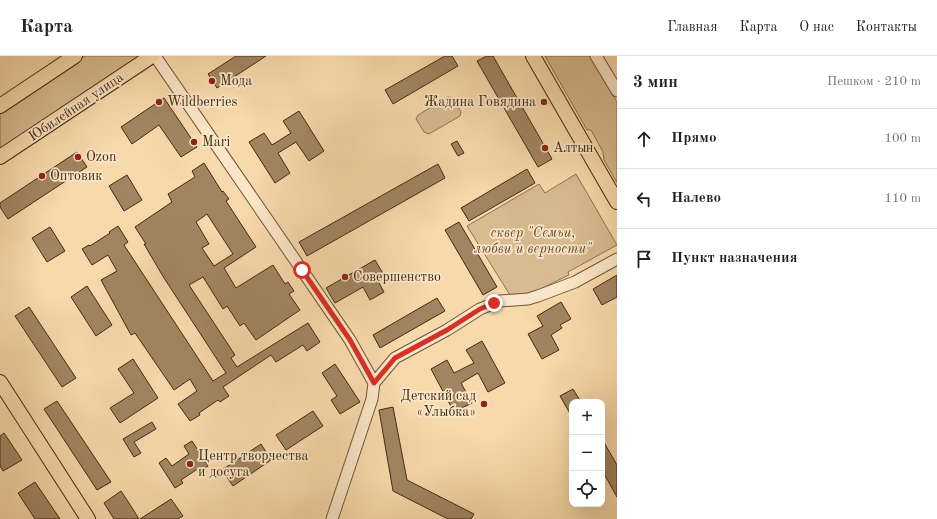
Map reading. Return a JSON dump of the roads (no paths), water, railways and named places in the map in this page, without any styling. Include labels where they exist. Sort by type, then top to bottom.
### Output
[{"type":"main road","points":[[0,106],[75,56]]},
{"type":"main road","name":"Юбилейная улица","points":[[0,157],[154,56]]},
{"type":"main road","points":[[534,56],[617,202]]},
{"type":"main road","points":[[0,382],[88,519]]},
{"type":"street","points":[[154,56],[350,340],[374,383]]},
{"type":"street","points":[[596,56],[617,91]]},
{"type":"street","points":[[332,519],[372,399],[374,383],[395,358],[447,330],[480,309],[500,302],[528,299],[538,296],[575,282],[617,259]]},
{"type":"place","name":"Мода","points":[[212,81]]},
{"type":"place","name":"Wildberries","points":[[159,102]]},
{"type":"place","name":"Жадина Говядина","points":[[544,102]]},
{"type":"place","name":"Mari","points":[[194,142]]},
{"type":"place","name":"Алтын","points":[[545,148]]},
{"type":"place","name":"Ozon","points":[[78,157]]},
{"type":"place","name":"Оптовик","points":[[42,176]]},
{"type":"place","name":"Совершенство","points":[[345,277]]},
{"type":"place","name":"Детский сад «Улыбка»","points":[[484,404]]},
{"type":"place","name":"Центр творчества и досуга","points":[[190,464]]},
{"type":"park label","name":"сквер \"Семьи, любви и верности\"","points":[[533,242]]}]
